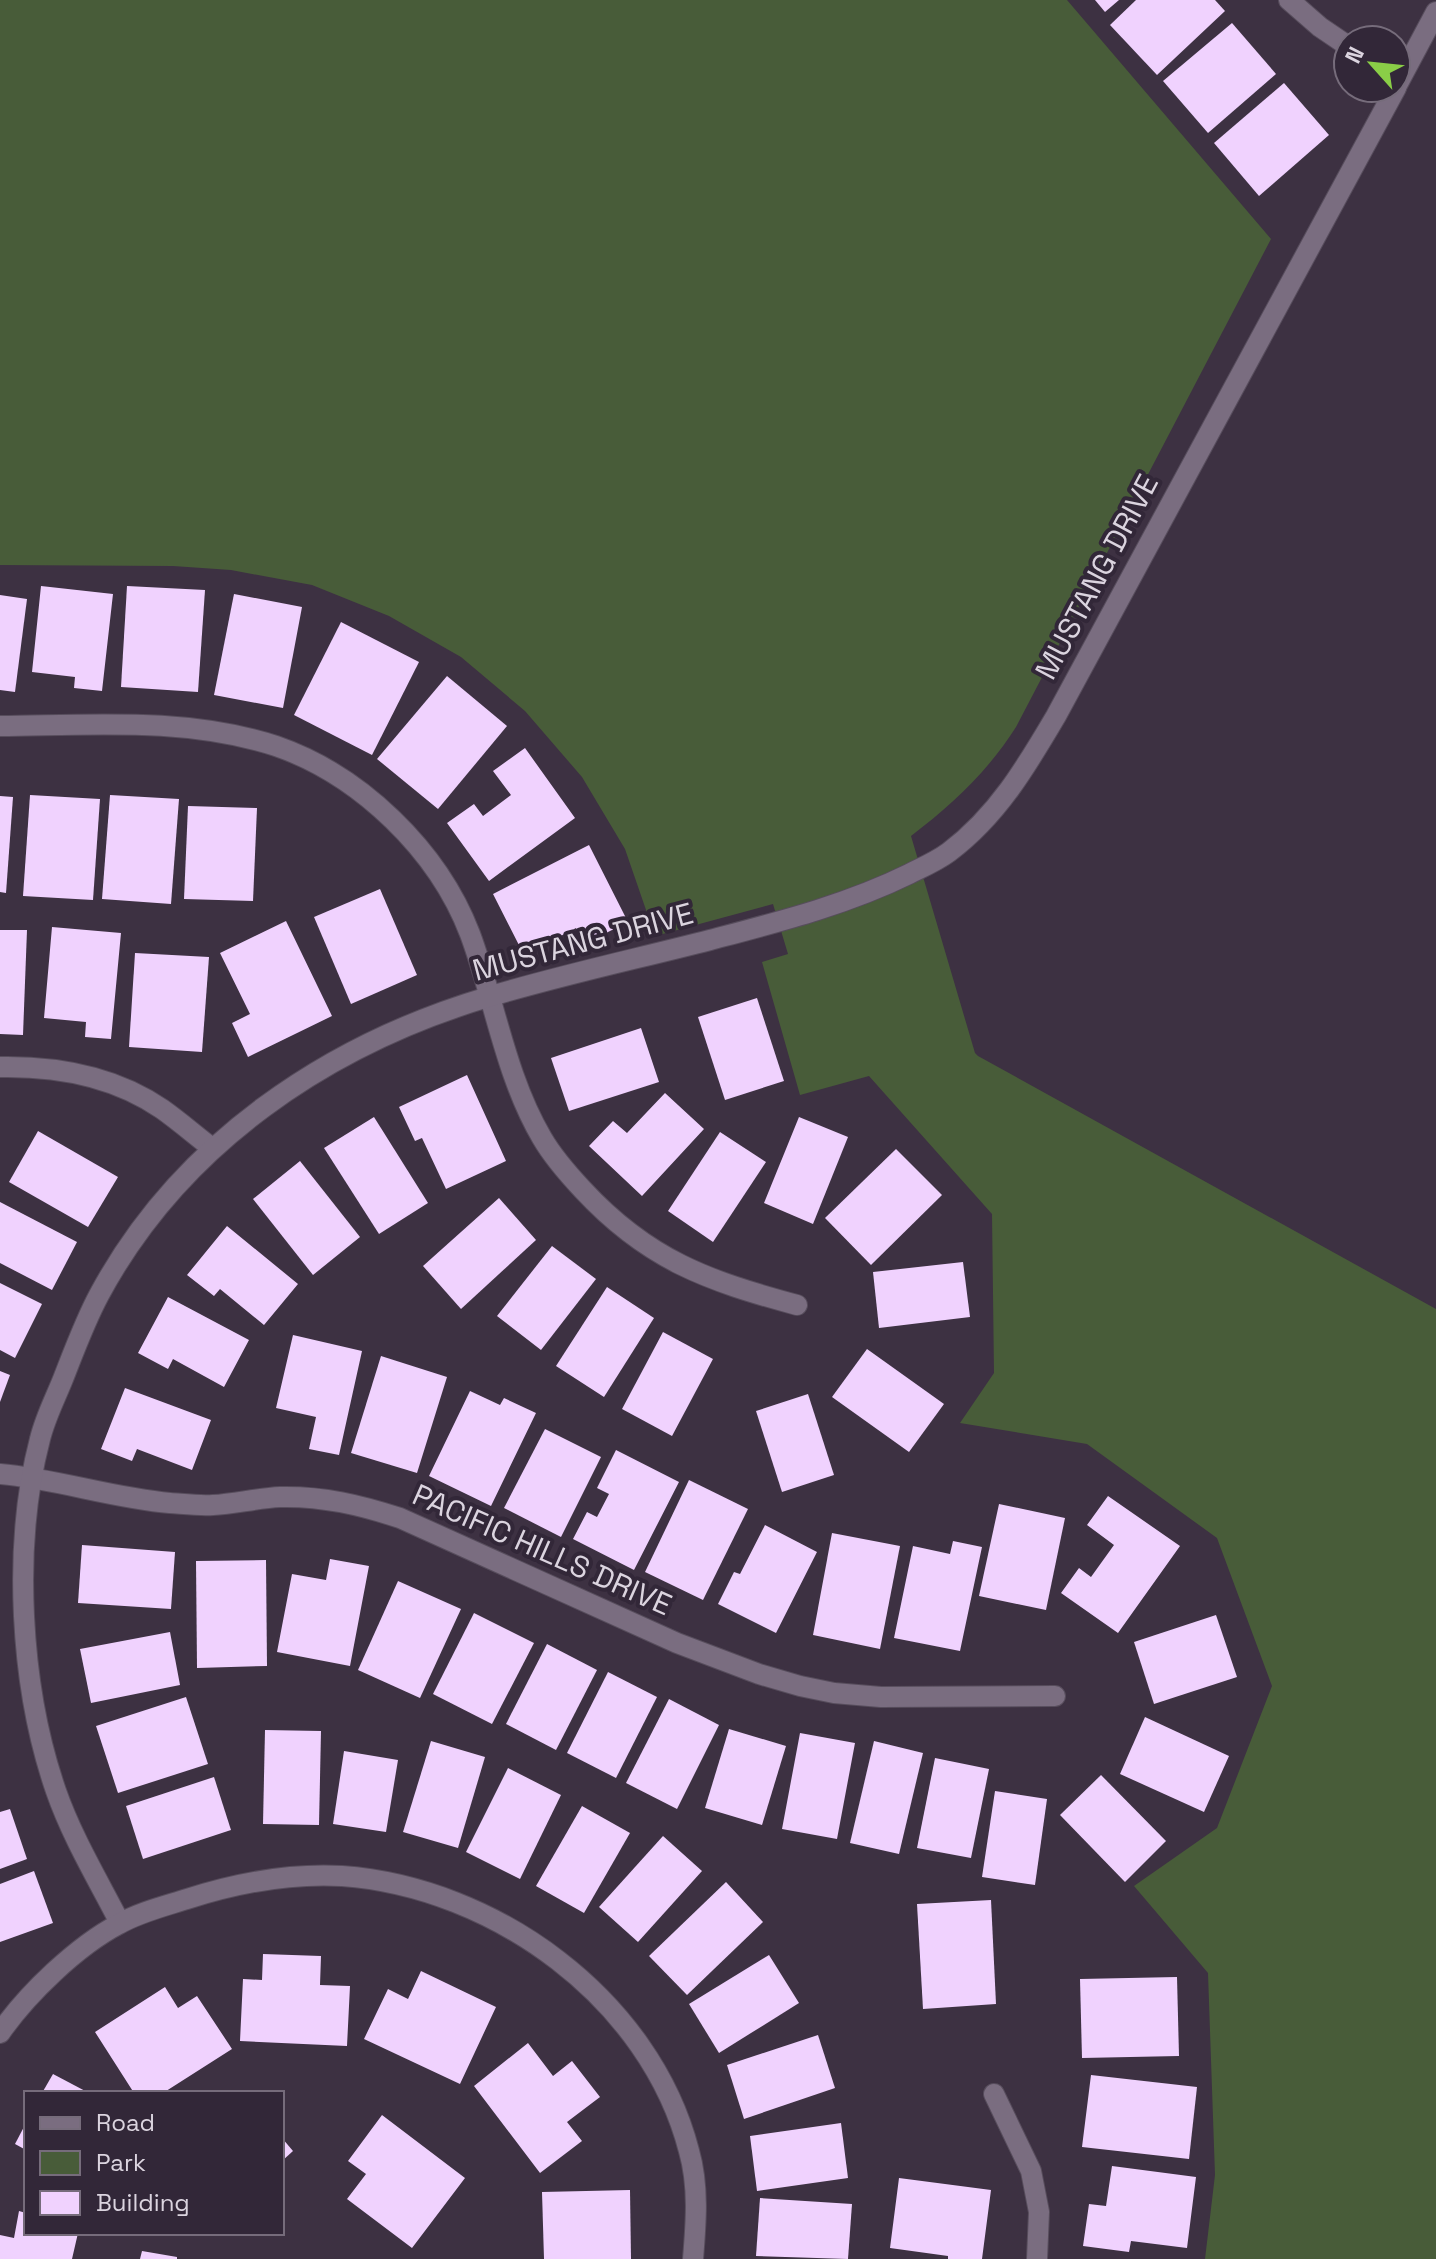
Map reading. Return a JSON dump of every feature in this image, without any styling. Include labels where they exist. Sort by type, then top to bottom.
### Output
[{"type":"street","points":[[1289,0],[1332,35]]},
{"type":"street","name":"MUSTANG DRIVE","points":[[1412,56],[1436,12]]},
{"type":"street","name":"MUSTANG DRIVE","points":[[120,1923],[57,1794],[41,1741],[30,1685],[24,1571],[32,1477],[41,1434],[98,1297],[122,1256],[173,1188],[212,1148],[303,1079],[368,1043],[421,1020],[488,997],[773,924],[850,900],[945,855],[974,832],[1026,768],[1056,716],[1386,104]]},
{"type":"street","points":[[0,726],[149,725],[191,727],[228,734],[277,747],[319,766],[369,798],[400,826],[432,863],[453,897],[470,934],[527,1110],[563,1169],[608,1216],[647,1247],[684,1268],[735,1288],[797,1305]]},
{"type":"street","points":[[0,1067],[28,1066],[100,1079],[160,1108],[212,1148]]},
{"type":"street","name":"PACIFIC HILLS DRIVE","points":[[0,1474],[32,1477],[131,1499],[170,1503],[210,1505],[279,1497],[360,1505],[400,1518],[722,1661],[759,1674],[823,1691],[881,1697],[1055,1696]]},
{"type":"street","points":[[0,2033],[15,2012],[88,1944],[120,1923],[212,1891],[266,1879],[342,1876],[388,1883],[456,1903],[507,1925],[543,1948],[576,1974],[610,2008],[636,2041],[657,2073],[689,2151],[695,2186],[693,2259]]},
{"type":"street","points":[[994,2094],[1031,2171],[1039,2212],[1037,2259]]},
{"type":"green space","points":[[0,0],[1067,0],[1271,239],[1016,727],[969,786],[911,836],[978,1056],[1436,1309],[1436,2259],[1205,2259],[1215,2175],[1208,1973],[1134,1886],[1217,1828],[1272,1686],[1217,1538],[1087,1444],[960,1423],[994,1373],[992,1214],[869,1076],[800,1095],[762,962],[788,954],[773,904],[655,936],[625,849],[582,777],[525,711],[461,657],[389,616],[312,585],[231,570],[173,566],[0,565]]},
{"type":"building","points":[[1095,0],[1119,0],[1105,12]]},
{"type":"building","points":[[1136,0],[1215,0],[1225,11],[1157,75],[1110,25]]},
{"type":"building","points":[[1232,23],[1276,74],[1208,133],[1163,81]]},
{"type":"building","points":[[1284,83],[1329,135],[1259,196],[1214,143]]},
{"type":"building","points":[[41,586],[113,594],[102,691],[74,688],[75,677],[32,672]]},
{"type":"building","points":[[127,586],[205,590],[198,692],[121,687]]},
{"type":"building","points":[[234,594],[302,607],[283,708],[214,695]]},
{"type":"building","points":[[0,595],[27,599],[15,692],[0,690]]},
{"type":"building","points":[[341,622],[419,662],[372,755],[294,715]]},
{"type":"building","points":[[447,676],[507,726],[438,809],[377,759]]},
{"type":"building","points":[[525,748],[575,818],[489,881],[447,823],[474,804],[483,816],[511,795],[493,771]]},
{"type":"building","points":[[30,795],[100,799],[93,900],[23,896]]},
{"type":"building","points":[[110,795],[179,799],[171,904],[102,899]]},
{"type":"building","points":[[0,796],[13,797],[6,893],[0,892]]},
{"type":"building","points":[[188,806],[257,808],[253,901],[184,899]]},
{"type":"building","points":[[589,845],[628,922],[584,944],[576,928],[524,955],[493,894]]},
{"type":"building","points":[[380,889],[417,975],[351,1004],[314,917]]},
{"type":"building","points":[[286,921],[332,1016],[248,1057],[232,1023],[250,1014],[220,953]]},
{"type":"building","points":[[52,927],[121,933],[111,1039],[85,1037],[86,1022],[44,1018]]},
{"type":"building","points":[[0,930],[27,930],[23,1035],[0,1034]]},
{"type":"building","points":[[135,953],[209,957],[202,1052],[129,1047]]},
{"type":"building","points":[[757,998],[784,1081],[725,1100],[698,1017]]},
{"type":"building","points":[[641,1028],[659,1082],[569,1111],[551,1058]]},
{"type":"building","points":[[467,1075],[506,1161],[446,1189],[422,1138],[415,1141],[399,1107]]},
{"type":"building","points":[[665,1093],[704,1129],[642,1196],[589,1146],[613,1121],[627,1133]]},
{"type":"building","points":[[374,1117],[428,1203],[379,1234],[324,1148]]},
{"type":"building","points":[[799,1117],[848,1137],[813,1224],[764,1203]]},
{"type":"building","points":[[38,1131],[118,1177],[88,1227],[9,1182]]},
{"type":"building","points":[[720,1132],[766,1162],[713,1242],[668,1211]]},
{"type":"building","points":[[896,1149],[942,1195],[871,1265],[825,1218]]},
{"type":"building","points":[[300,1161],[360,1237],[313,1275],[253,1199]]},
{"type":"building","points":[[499,1198],[536,1240],[461,1309],[423,1266]]},
{"type":"building","points":[[0,1202],[77,1242],[52,1290],[0,1263]]},
{"type":"building","points":[[227,1226],[298,1284],[264,1325],[220,1289],[214,1296],[187,1275]]},
{"type":"building","points":[[552,1246],[596,1279],[541,1350],[497,1316]]},
{"type":"building","points":[[963,1262],[970,1317],[879,1328],[873,1272]]},
{"type":"building","points":[[0,1283],[42,1304],[15,1358],[0,1350]]},
{"type":"building","points":[[607,1287],[654,1318],[604,1397],[556,1366]]},
{"type":"building","points":[[168,1297],[249,1340],[224,1387],[173,1359],[168,1369],[138,1353]]},
{"type":"building","points":[[663,1332],[713,1359],[672,1436],[622,1409]]},
{"type":"building","points":[[293,1335],[362,1351],[339,1455],[309,1449],[316,1417],[276,1408]]},
{"type":"building","points":[[867,1349],[944,1404],[909,1452],[832,1397]]},
{"type":"building","points":[[381,1356],[447,1377],[417,1473],[351,1453]]},
{"type":"building","points":[[0,1371],[10,1375],[0,1402]]},
{"type":"building","points":[[125,1388],[211,1420],[192,1470],[137,1449],[132,1461],[101,1449]]},
{"type":"building","points":[[470,1391],[500,1405],[504,1398],[536,1413],[491,1506],[429,1476]]},
{"type":"building","points":[[808,1394],[834,1475],[782,1492],[756,1411]]},
{"type":"building","points":[[545,1429],[601,1457],[561,1537],[504,1508]]},
{"type":"building","points":[[616,1450],[679,1482],[634,1570],[573,1539],[587,1512],[597,1517],[609,1494],[597,1488]]},
{"type":"building","points":[[689,1480],[748,1509],[703,1600],[645,1572]]},
{"type":"building","points":[[1108,1496],[1180,1546],[1118,1633],[1061,1593],[1079,1568],[1091,1577],[1114,1545],[1087,1525]]},
{"type":"building","points":[[999,1504],[1065,1518],[1046,1610],[979,1596]]},
{"type":"building","points":[[765,1525],[817,1552],[776,1633],[718,1604],[734,1572],[740,1574]]},
{"type":"building","points":[[832,1533],[900,1546],[880,1649],[813,1635]]},
{"type":"building","points":[[953,1541],[982,1547],[960,1651],[894,1638],[913,1546],[950,1554]]},
{"type":"building","points":[[82,1545],[175,1552],[171,1609],[78,1603]]},
{"type":"building","points":[[330,1559],[369,1566],[350,1666],[277,1652],[292,1574],[326,1580]]},
{"type":"building","points":[[266,1560],[267,1666],[197,1668],[196,1561]]},
{"type":"building","points":[[398,1581],[461,1609],[420,1698],[358,1670]]},
{"type":"building","points":[[474,1613],[534,1643],[492,1724],[433,1694]]},
{"type":"building","points":[[1216,1615],[1237,1677],[1154,1704],[1134,1642]]},
{"type":"building","points":[[170,1632],[180,1685],[91,1703],[80,1649]]},
{"type":"building","points":[[547,1644],[597,1670],[556,1750],[506,1724]]},
{"type":"building","points":[[608,1672],[657,1697],[616,1778],[567,1753]]},
{"type":"building","points":[[186,1697],[208,1764],[118,1793],[96,1726]]},
{"type":"building","points":[[669,1699],[719,1725],[677,1809],[626,1783]]},
{"type":"building","points":[[1145,1717],[1229,1756],[1204,1812],[1120,1774]]},
{"type":"building","points":[[729,1729],[786,1746],[762,1825],[705,1808]]},
{"type":"building","points":[[265,1730],[321,1731],[319,1825],[263,1824]]},
{"type":"building","points":[[800,1733],[855,1743],[837,1839],[782,1829]]},
{"type":"building","points":[[431,1741],[485,1757],[458,1848],[403,1832]]},
{"type":"building","points":[[874,1741],[923,1753],[899,1854],[850,1843]]},
{"type":"building","points":[[344,1751],[398,1760],[386,1832],[333,1824]]},
{"type":"building","points":[[935,1758],[989,1769],[971,1858],[917,1848]]},
{"type":"building","points":[[508,1768],[561,1795],[520,1879],[466,1852]]},
{"type":"building","points":[[1101,1775],[1166,1841],[1125,1882],[1060,1815]]},
{"type":"building","points":[[214,1777],[231,1830],[143,1859],[126,1806]]},
{"type":"building","points":[[995,1791],[1047,1799],[1035,1885],[982,1877]]},
{"type":"building","points":[[582,1806],[630,1833],[584,1913],[536,1886]]},
{"type":"building","points":[[10,1809],[27,1859],[0,1869],[0,1812]]},
{"type":"building","points":[[663,1836],[702,1871],[638,1942],[599,1907]]},
{"type":"building","points":[[34,1871],[53,1923],[0,1942],[0,1884]]},
{"type":"building","points":[[726,1882],[763,1922],[687,1995],[649,1956]]},
{"type":"building","points":[[991,1900],[996,2004],[923,2009],[917,1904]]},
{"type":"building","points":[[263,1954],[321,1956],[320,1985],[350,1986],[347,2046],[240,2041],[243,1979],[262,1980]]},
{"type":"building","points":[[769,1955],[799,2003],[719,2053],[689,2004]]},
{"type":"building","points":[[421,1971],[496,2007],[460,2084],[364,2039],[388,1989],[408,1999]]},
{"type":"building","points":[[1177,1977],[1179,2056],[1082,2058],[1080,1979]]},
{"type":"building","points":[[165,1987],[178,2008],[197,1996],[232,2049],[166,2091],[133,2091],[95,2032]]},
{"type":"building","points":[[818,2035],[835,2088],[744,2119],[727,2065]]},
{"type":"building","points":[[528,2043],[553,2076],[572,2061],[600,2097],[567,2122],[582,2141],[540,2173],[474,2086]]},
{"type":"building","points":[[53,2074],[85,2091],[43,2091]]},
{"type":"building","points":[[1091,2075],[1197,2087],[1189,2159],[1082,2147]]},
{"type":"building","points":[[382,2115],[465,2178],[412,2248],[347,2199],[366,2174],[348,2161]]},
{"type":"building","points":[[841,2123],[848,2178],[757,2191],[750,2136]]},
{"type":"building","points":[[24,2127],[24,2149],[15,2144]]},
{"type":"building","points":[[284,2140],[293,2151],[284,2159]]},
{"type":"building","points":[[1112,2166],[1196,2177],[1187,2248],[1131,2241],[1129,2252],[1083,2246],[1089,2204],[1106,2206]]},
{"type":"building","points":[[899,2178],[991,2190],[982,2259],[948,2259],[948,2256],[890,2248]]},
{"type":"building","points":[[630,2190],[631,2259],[544,2259],[542,2192]]},
{"type":"building","points":[[760,2198],[852,2204],[848,2259],[756,2256]]},
{"type":"building","points":[[19,2211],[24,2212],[24,2235],[78,2235],[72,2259],[0,2259],[0,2235],[14,2238]]},
{"type":"building","points":[[142,2251],[177,2257],[177,2259],[140,2259]]}]
